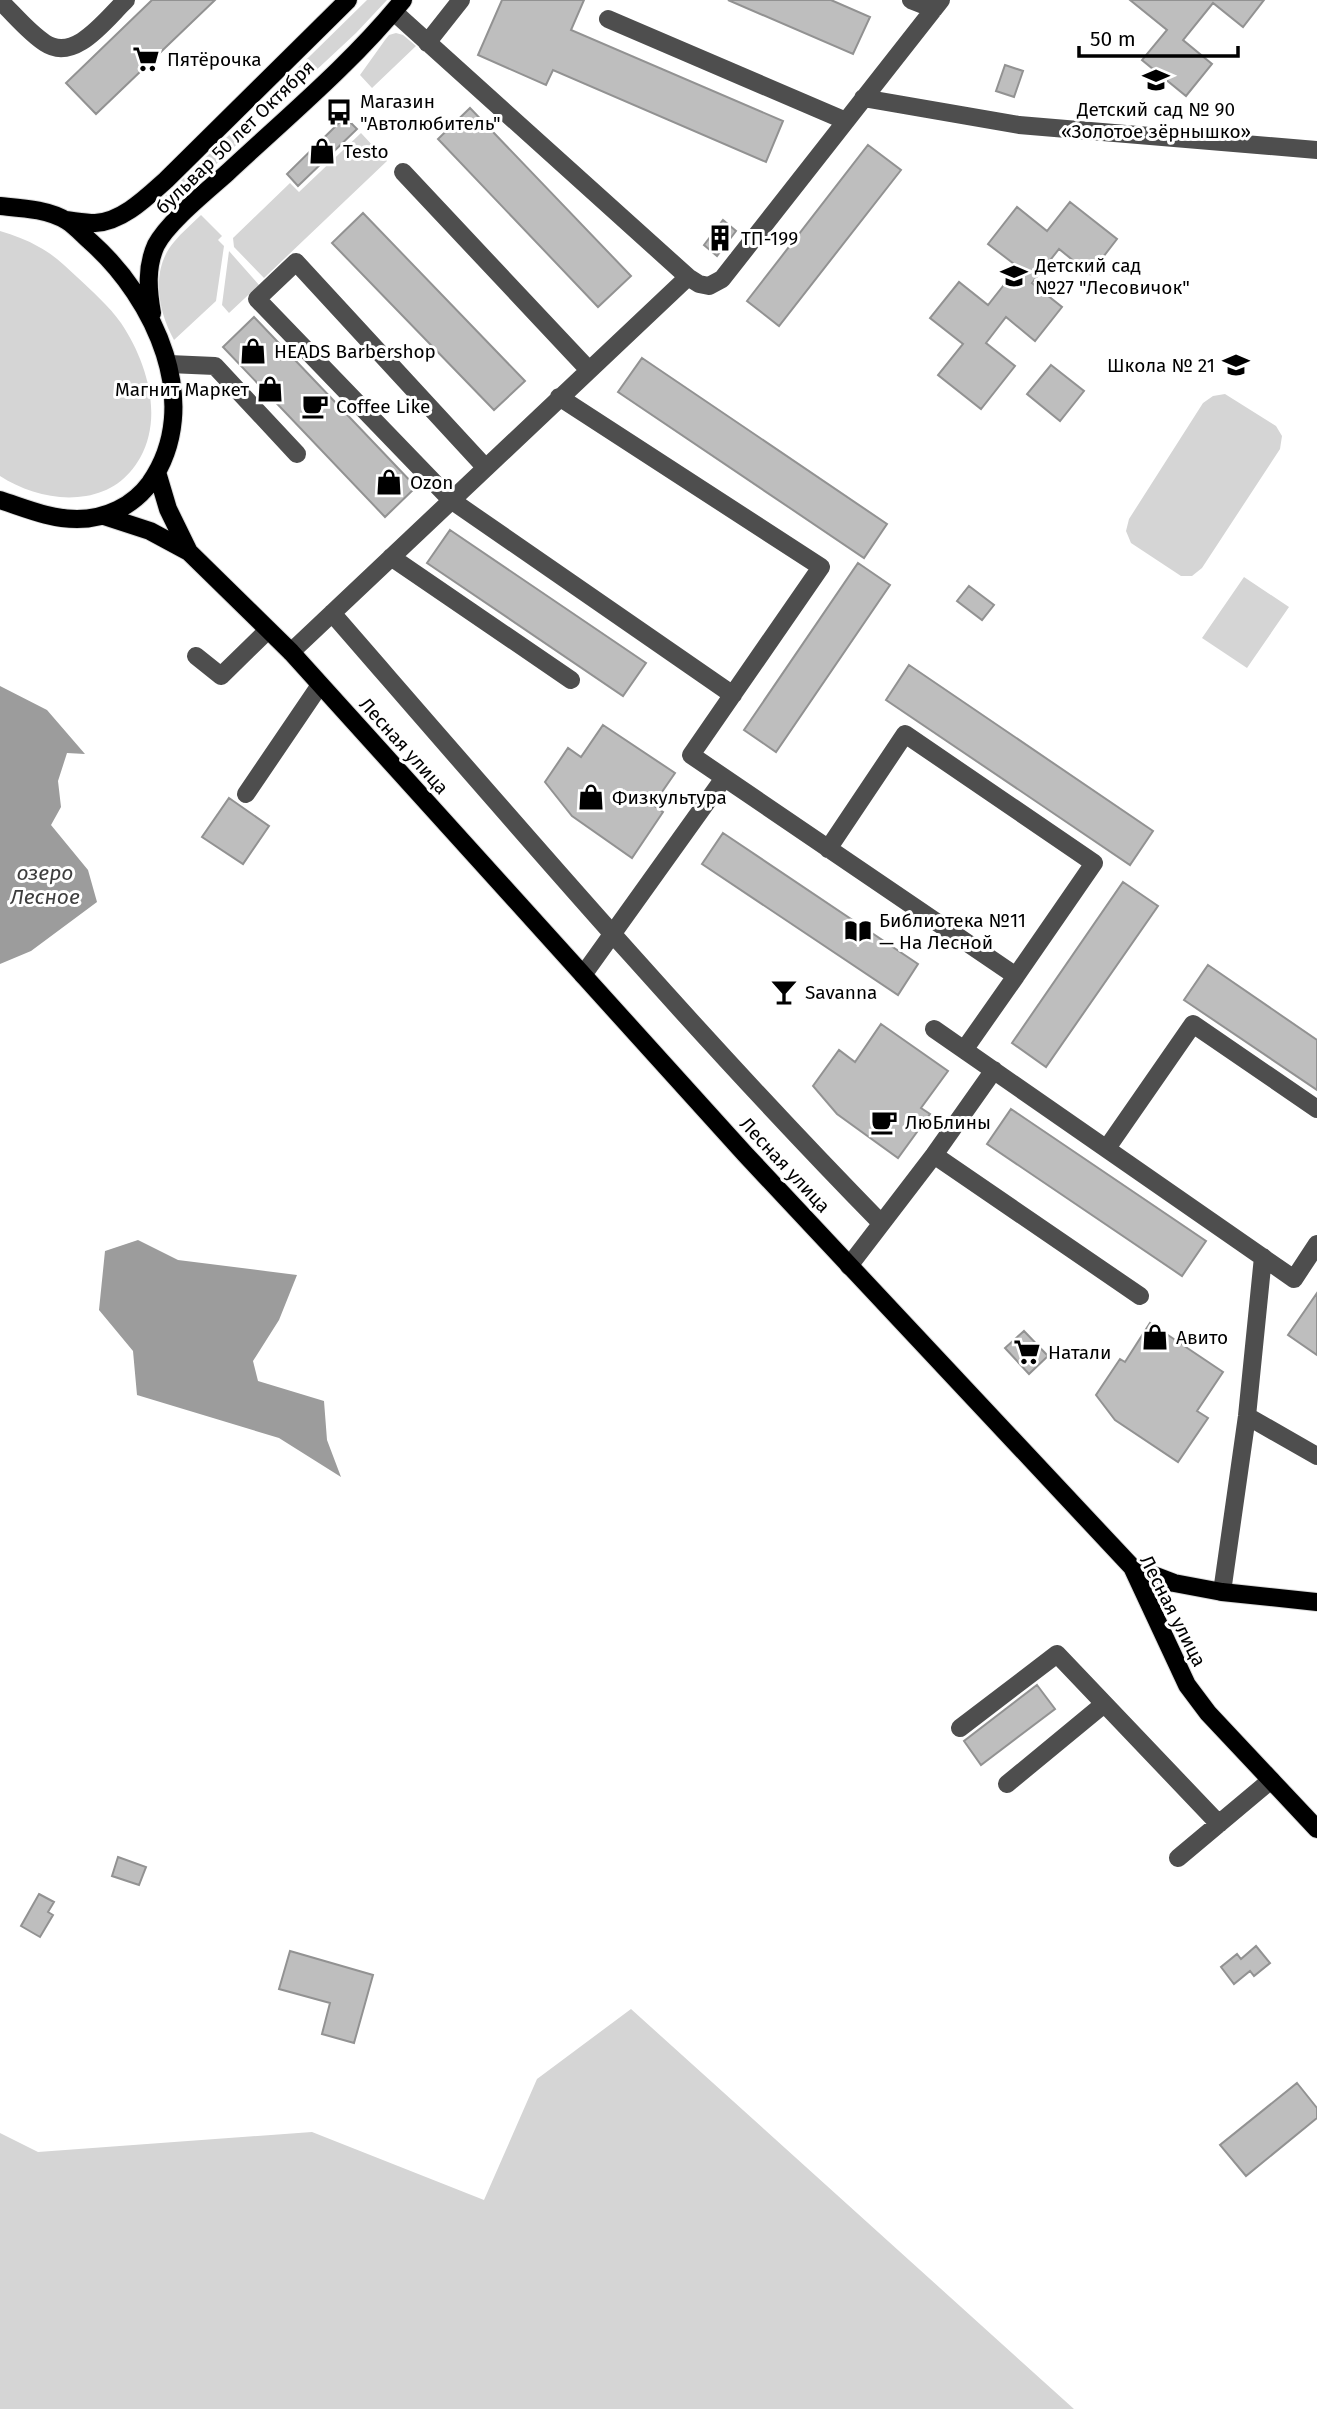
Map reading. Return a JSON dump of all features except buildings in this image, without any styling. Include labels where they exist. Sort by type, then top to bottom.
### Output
[{"type":"main road","name":"бульвар 50 лет Октября","points":[[66,220],[97,223],[136,206],[166,180],[348,0]]},
{"type":"main road","name":"бульвар 50 лет Октября","points":[[154,327],[149,268],[157,244],[191,206],[319,87],[398,6]]},
{"type":"main road","points":[[0,206],[29,208],[66,220],[104,254],[130,285],[154,327],[169,363],[172,383],[171,428],[157,472],[143,492],[127,505],[104,516],[80,519],[56,518],[0,500]]},
{"type":"main road","name":"Лесная улица","points":[[157,472],[169,509],[189,552]]},
{"type":"main road","name":"Лесная улица","points":[[104,516],[150,531],[189,552],[291,652],[849,1266],[1132,1567],[1187,1685],[1208,1713],[1317,1829]]},
{"type":"main road","points":[[1132,1567],[1174,1583],[1222,1592],[1317,1602]]},
{"type":"street","points":[[0,1],[43,42],[65,49],[79,44],[126,0]]},
{"type":"street","points":[[427,43],[461,0]]},
{"type":"street","points":[[398,6],[427,43],[688,276],[699,284],[709,286],[722,279],[937,5],[911,0]]},
{"type":"street","points":[[608,19],[846,121]]},
{"type":"street","points":[[863,98],[1019,125],[1317,150]]},
{"type":"street","points":[[403,172],[588,369]]},
{"type":"street","points":[[485,467],[296,262],[257,299],[452,500],[733,695]]},
{"type":"street","points":[[291,652],[688,276]]},
{"type":"street","points":[[169,363],[215,366],[298,454]]},
{"type":"street","points":[[559,397],[821,567],[691,755],[1016,976]]},
{"type":"street","points":[[391,557],[571,680]]},
{"type":"street","points":[[332,613],[612,935],[779,1119],[881,1223]]},
{"type":"street","points":[[196,656],[221,676],[268,630]]},
{"type":"street","points":[[246,794],[320,685]]},
{"type":"street","points":[[828,849],[905,734],[1094,863],[964,1050]]},
{"type":"street","points":[[583,975],[724,778]]},
{"type":"street","points":[[1107,1147],[1193,1024],[1317,1109]]},
{"type":"street","points":[[934,1029],[1294,1279],[1317,1244]]},
{"type":"street","points":[[849,1266],[934,1155],[994,1070]]},
{"type":"street","points":[[934,1155],[1140,1296]]},
{"type":"street","points":[[1222,1592],[1247,1416],[1263,1257]]},
{"type":"street","points":[[1247,1416],[1317,1456]]},
{"type":"street","points":[[960,1728],[1057,1654],[1219,1824]]},
{"type":"street","points":[[1007,1784],[1104,1704]]},
{"type":"street","points":[[1178,1858],[1271,1780]]},
{"type":"shaded area","points":[[367,0],[387,0],[356,33],[265,118],[256,109]]},
{"type":"shaded area","points":[[389,35],[403,35],[416,46],[372,88],[360,75]]},
{"type":"shaded area","points":[[247,118],[255,127],[169,209],[160,209],[162,199]]},
{"type":"shaded area","points":[[361,133],[387,161],[264,278],[234,247],[233,238],[290,183],[299,192]]},
{"type":"shaded area","points":[[201,215],[222,236],[218,240],[224,246],[216,301],[174,340],[161,304],[159,278],[166,253]]},
{"type":"shaded area","points":[[0,231],[34,244],[63,265],[116,317],[138,354],[149,389],[151,407],[147,442],[130,472],[103,491],[86,496],[52,496],[30,491],[0,476]]},
{"type":"shaded area","points":[[229,251],[259,285],[229,313],[222,305]]},
{"type":"shaded area","points":[[1225,394],[1276,426],[1282,436],[1280,449],[1202,568],[1192,576],[1181,576],[1131,543],[1126,531],[1129,519],[1203,403],[1213,396]]},
{"type":"shaded area","points":[[1244,577],[1289,607],[1247,668],[1202,638]]},
{"type":"shaded area","points":[[631,2009],[1074,2409],[0,2409],[0,2133],[38,2152],[312,2132],[484,2200],[537,2079]]},
{"type":"water","name":"озеро Лесное","points":[[0,686],[47,710],[85,754],[67,753],[58,781],[61,807],[51,825],[88,870],[97,902],[31,951],[0,964]]},
{"type":"water","points":[[138,1240],[178,1260],[297,1275],[279,1320],[253,1361],[258,1381],[324,1401],[327,1440],[341,1477],[279,1438],[137,1395],[133,1351],[99,1310],[105,1251]]},
{"type":"place","name":"Пятёрочка","points":[[146,59]]},
{"type":"place","name":"Детский сад № 90 «Золотое зёрнышко»","points":[[1156,80]]},
{"type":"place","name":"Магазин \"Автолюбитель\"","points":[[339,112]]},
{"type":"place","name":"Testo","points":[[322,151]]},
{"type":"place","name":"ТП-199","points":[[720,238]]},
{"type":"place","name":"Детский сад №27 \"Лесовичок\"","points":[[1014,276]]},
{"type":"place","name":"HEADS Barbershop","points":[[253,351]]},
{"type":"place","name":"Школа № 21","points":[[1236,365]]},
{"type":"place","name":"Магнит Маркет","points":[[270,389]]},
{"type":"place","name":"Coffee Like","points":[[315,406]]},
{"type":"place","name":"Ozon","points":[[389,482]]},
{"type":"place","name":"Физкультура","points":[[591,797]]},
{"type":"place","name":"Библиотека №11 — На Лесной","points":[[858,931]]},
{"type":"place","name":"Savanna","points":[[784,992]]},
{"type":"place","name":"ЛюБлины","points":[[884,1122]]},
{"type":"place","name":"Авито","points":[[1155,1337]]},
{"type":"place","name":"Натали","points":[[1027,1352]]}]
